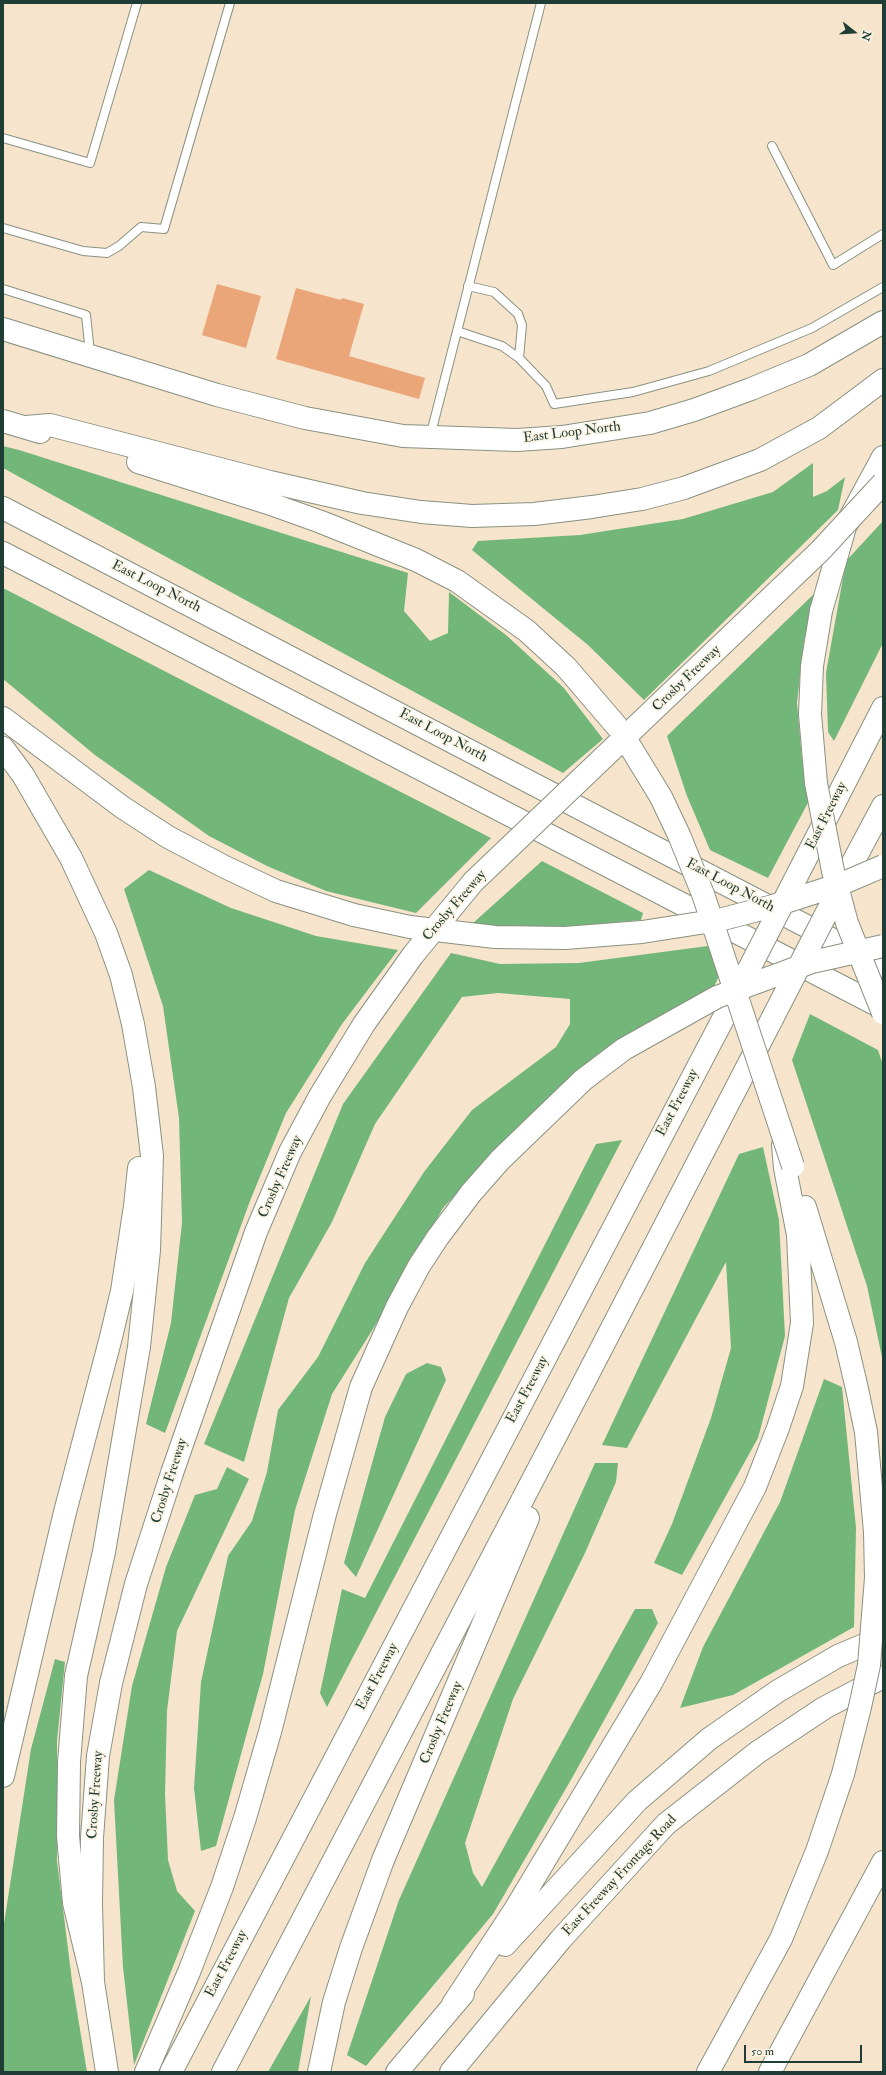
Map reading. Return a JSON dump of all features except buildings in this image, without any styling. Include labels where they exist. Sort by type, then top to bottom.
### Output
[{"type":"main road","name":"East Loop North","points":[[3,330],[217,395],[305,418],[404,436],[517,440],[555,437],[650,423],[744,392],[809,365],[883,322]]},
{"type":"main road","points":[[26,427],[50,425],[270,482],[362,503],[421,512],[472,516],[534,514],[642,499],[684,488],[760,460],[819,428],[883,380]]},
{"type":"main road","points":[[3,421],[268,503],[370,541],[457,581],[527,631],[566,667],[620,730],[647,772],[682,842],[703,894],[744,1014],[782,1135],[789,1167],[798,1235],[802,1323],[792,1386],[778,1428],[755,1487],[651,1683],[512,1915],[453,2004]]},
{"type":"main road","points":[[883,457],[845,528],[821,611],[812,666],[810,714],[816,783],[833,871],[848,924],[883,1013]]},
{"type":"main road","name":"Crosby Freeway","points":[[82,1904],[92,1838],[98,1756],[111,1683],[136,1584],[172,1473],[256,1232],[290,1152],[320,1096],[364,1024],[413,955],[473,882],[814,556],[864,506],[883,483]]},
{"type":"main road","name":"East Loop North","points":[[3,508],[883,966]]},
{"type":"main road","points":[[3,553],[883,1008]]},
{"type":"main road","name":"East Freeway","points":[[171,2072],[732,1000],[883,708]]},
{"type":"main road","points":[[3,718],[116,802],[168,837],[225,867],[276,890],[354,915],[410,927],[496,937],[565,938],[642,932],[713,921],[773,906],[842,884],[883,866]]},
{"type":"main road","points":[[3,748],[23,775],[71,858],[106,933],[121,975],[133,1024],[144,1087],[152,1156],[149,1250],[139,1347],[104,1552],[76,1676],[69,1762],[68,1836],[82,1904],[107,2072]]},
{"type":"main road","points":[[223,2072],[883,806]]},
{"type":"main road","points":[[146,2072],[189,1972],[222,1887],[245,1818],[270,1732],[325,1514],[361,1387],[397,1307],[419,1266],[438,1237],[471,1193],[500,1160],[583,1080],[624,1049],[717,997],[812,962],[883,946]]},
{"type":"main road","points":[[3,1776],[65,1512],[110,1341],[127,1261],[135,1206],[140,1129],[140,1095],[133,1024]]},
{"type":"main road","points":[[708,2072],[781,1939],[817,1852],[843,1774],[869,1665],[876,1578],[875,1532],[866,1432],[846,1342],[789,1167]]},
{"type":"main road","name":"Crosby Freeway","points":[[319,2072],[334,2002],[351,1948],[383,1860],[585,1380]]},
{"type":"main road","points":[[397,2072],[453,2004],[599,1841],[637,1801],[709,1739],[778,1691],[838,1656],[883,1637]]},
{"type":"main road","name":"East Freeway Frontage Road","points":[[451,2072],[561,1939],[666,1824],[758,1752],[824,1708],[883,1677]]},
{"type":"main road","points":[[770,2072],[883,1862]]},
{"type":"lane","points":[[3,138],[90,163],[137,3]]},
{"type":"lane","points":[[3,228],[83,251],[107,253],[119,246],[141,228],[164,229],[230,3]]},
{"type":"lane","points":[[430,437],[541,3]]},
{"type":"lane","points":[[772,146],[833,265],[883,234]]},
{"type":"lane","points":[[468,286],[494,292],[518,314],[522,325],[518,358]]},
{"type":"lane","points":[[457,331],[502,346],[518,358],[546,386],[554,404],[633,392],[709,370],[812,328],[883,287]]},
{"type":"lane","points":[[3,289],[86,315],[90,356]]},
{"type":"green space","points":[[3,446],[408,573],[404,611],[430,641],[448,633],[449,592],[506,635],[563,687],[603,739],[563,773],[3,468]]},
{"type":"green space","points":[[813,463],[813,497],[827,491],[845,477],[838,510],[644,700],[588,645],[472,550],[478,541],[580,535],[683,519],[773,492]]},
{"type":"green space","points":[[883,521],[883,643],[834,741],[828,732],[826,673],[846,561]]},
{"type":"green space","points":[[3,588],[491,838],[416,913],[326,891],[267,866],[209,836],[95,755],[3,679]]},
{"type":"green space","points":[[818,590],[804,640],[797,703],[802,760],[811,797],[768,878],[710,850],[687,796],[667,736]]},
{"type":"green space","points":[[542,861],[643,913],[641,920],[534,930],[472,924]]},
{"type":"green space","points":[[149,870],[231,908],[316,936],[398,950],[342,1024],[286,1113],[250,1201],[165,1433],[146,1424],[171,1323],[182,1223],[179,1118],[163,1006],[124,889]]},
{"type":"green space","points":[[708,946],[719,976],[713,989],[598,1054],[522,1123],[443,1208],[373,1329],[332,1394],[295,1510],[263,1674],[216,1846],[201,1851],[194,1788],[201,1682],[228,1556],[252,1521],[267,1472],[278,1410],[318,1357],[365,1263],[424,1172],[472,1110],[556,1047],[570,1024],[570,999],[498,993],[462,997],[375,1124],[332,1222],[289,1298],[244,1462],[204,1444],[343,1104],[451,953],[500,964],[579,963]]},
{"type":"green space","points":[[810,1014],[878,1050],[883,1065],[883,1362],[867,1286],[792,1060]]},
{"type":"green space","points":[[622,1140],[327,1707],[320,1693],[342,1589],[365,1598],[596,1144]]},
{"type":"green space","points":[[763,1147],[779,1220],[785,1336],[758,1438],[682,1575],[654,1563],[672,1524],[711,1418],[731,1348],[726,1262],[627,1448],[602,1445],[739,1154]]},
{"type":"green space","points":[[427,1363],[441,1367],[446,1380],[356,1577],[344,1563],[385,1417],[406,1374]]},
{"type":"green space","points":[[824,1379],[842,1387],[856,1528],[854,1627],[733,1695],[680,1708],[703,1647],[780,1502]]},
{"type":"green space","points":[[595,1463],[618,1463],[616,1482],[585,1553],[513,1699],[465,1843],[473,1873],[482,1887],[635,1609],[652,1609],[658,1623],[572,1778],[493,1914],[366,2066],[347,2055],[399,1900]]},
{"type":"green space","points":[[227,1467],[249,1479],[177,1631],[167,1711],[165,1794],[168,1860],[177,1891],[195,1911],[134,2065],[123,1967],[114,1800],[132,1686],[166,1567],[195,1495],[217,1489]]},
{"type":"green space","points":[[55,1659],[65,1662],[57,1741],[57,1861],[72,1981],[87,2072],[3,2072],[3,1930],[31,1749]]},
{"type":"green space","points":[[311,1996],[298,2072],[268,2072]]}]
